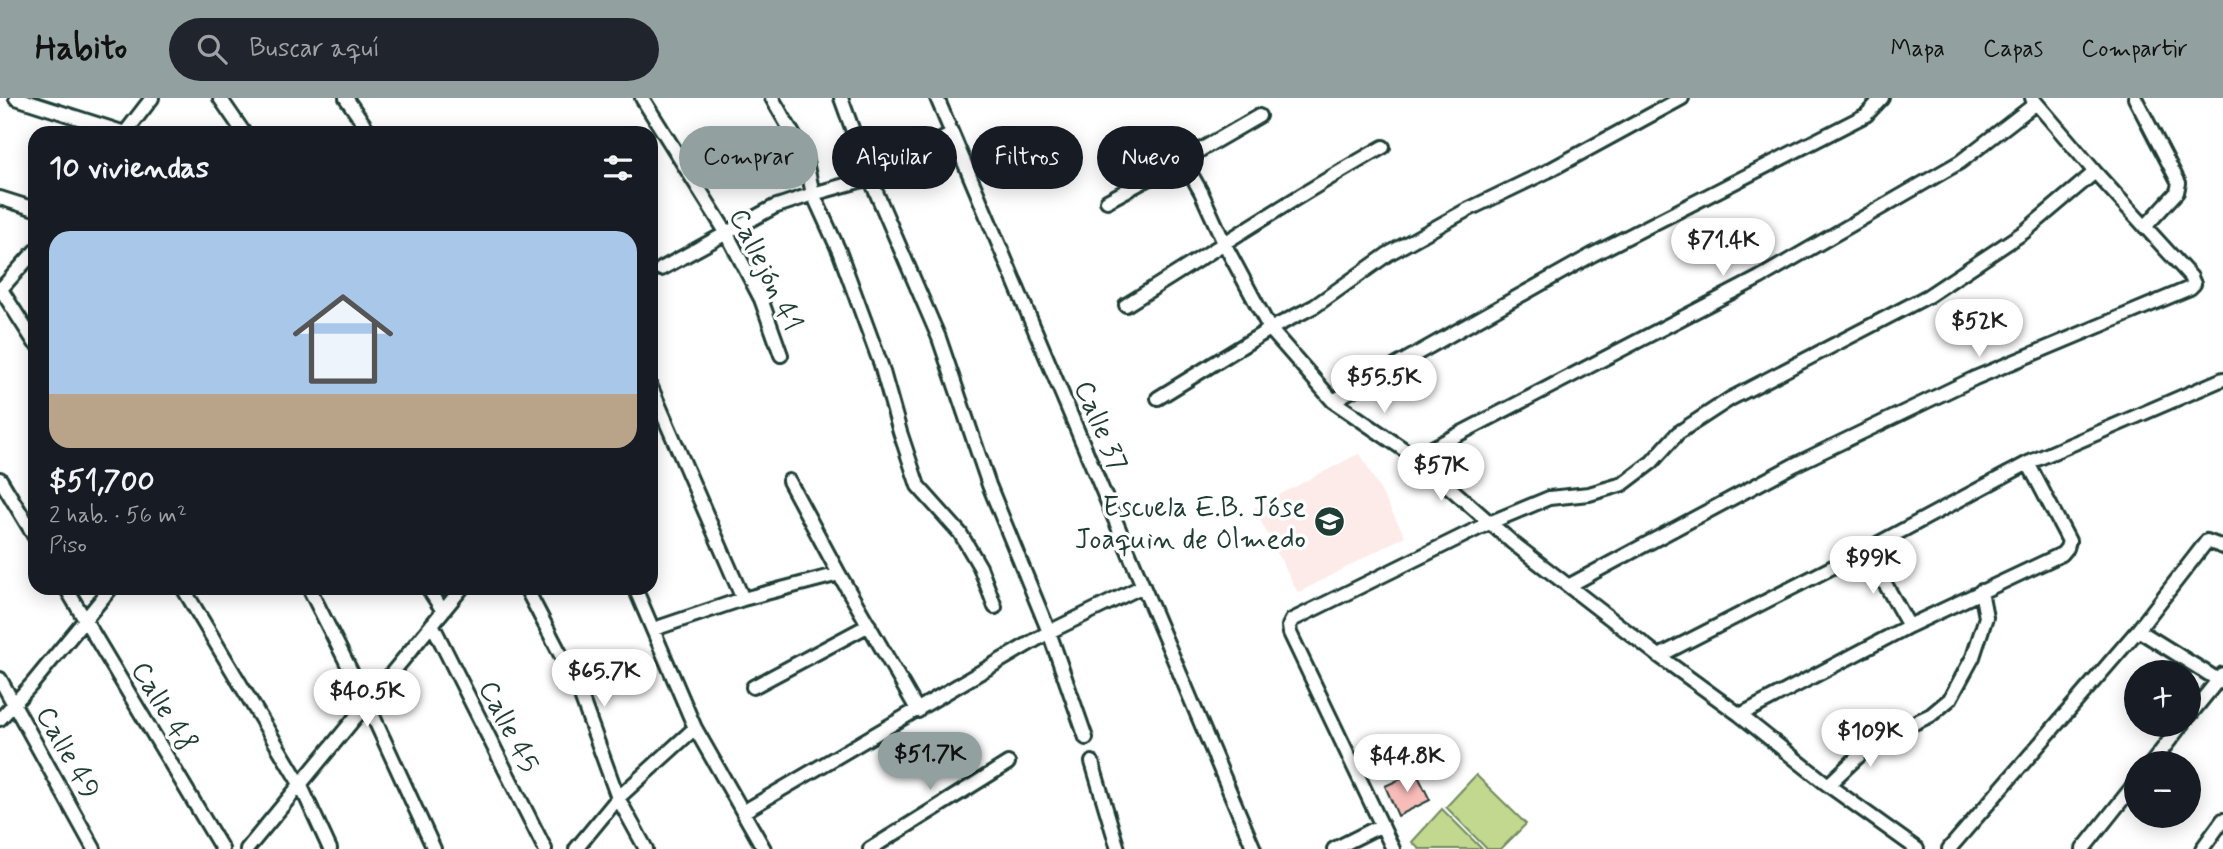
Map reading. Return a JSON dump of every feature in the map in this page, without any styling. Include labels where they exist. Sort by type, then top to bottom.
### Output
[{"type":"street","points":[[16,98],[103,126]]},
{"type":"street","points":[[130,126],[152,98]]},
{"type":"street","points":[[220,98],[239,126]]},
{"type":"street","points":[[346,98],[365,126]]},
{"type":"street","name":"Callejón 41","points":[[642,98],[726,232],[761,299],[781,355]]},
{"type":"street","points":[[772,98],[804,153],[813,194],[839,251],[881,365],[918,486],[960,533],[980,567],[995,607]]},
{"type":"street","points":[[841,98],[851,126]]},
{"type":"street","name":"Calle 37","points":[[937,98],[949,126]]},
{"type":"street","points":[[1158,398],[1270,329],[1315,306],[1388,254],[1682,98]]},
{"type":"street","points":[[1333,401],[1592,255],[1866,115],[1882,98]]},
{"type":"street","points":[[2135,98],[2179,183],[2179,188],[2145,227]]},
{"type":"street","points":[[1415,457],[1759,278],[1960,162],[2034,101],[2191,277],[2194,285],[2190,288],[1975,378],[1794,465],[1570,585]]},
{"type":"street","points":[[1204,148],[1259,116]]},
{"type":"street","name":"Calle 37","points":[[957,146],[1254,849]]},
{"type":"street","points":[[1126,304],[1314,186],[1383,147]]},
{"type":"street","points":[[1393,849],[1290,633],[1292,620],[1489,523],[1549,498],[1589,494],[1623,484],[1652,461],[1678,433],[1730,399],[1928,296],[2024,232],[2095,172]]},
{"type":"street","points":[[661,269],[774,207],[832,189]]},
{"type":"street","points":[[875,189],[939,338],[989,485],[1049,632],[1087,738]]},
{"type":"street","points":[[1107,201],[1129,189]]},
{"type":"street","points":[[1199,189],[1270,329],[1333,401],[1415,457],[1489,523],[1659,656],[1917,849]]},
{"type":"street","points":[[0,198],[28,207]]},
{"type":"street","points":[[28,259],[1,289],[28,332]]},
{"type":"street","points":[[1659,656],[2028,463],[2223,379]]},
{"type":"street","points":[[658,403],[743,600]]},
{"type":"street","points":[[1741,715],[1909,626],[2062,554],[2069,541],[2028,463]]},
{"type":"street","points":[[0,479],[28,525]]},
{"type":"street","points":[[789,481],[918,711]]},
{"type":"street","points":[[1950,849],[2138,630],[2207,541],[2223,547]]},
{"type":"street","points":[[1866,550],[1909,626]]},
{"type":"street","points":[[654,629],[743,600],[839,574]]},
{"type":"street","points":[[743,812],[1049,632],[1143,586]]},
{"type":"street","points":[[1828,785],[1864,751],[1931,715],[1950,699],[1973,657],[1986,617],[1981,591]]},
{"type":"street","name":"Calle 48","points":[[70,595],[222,849]]},
{"type":"street","points":[[0,719],[15,705],[105,595]]},
{"type":"street","points":[[187,595],[300,784],[330,849]]},
{"type":"street","points":[[313,595],[367,703],[434,849]]},
{"type":"street","points":[[433,595],[443,611]]},
{"type":"street","points":[[247,849],[456,595]]},
{"type":"street","points":[[530,595],[578,688],[618,798],[646,849]]},
{"type":"street","points":[[638,595],[695,728],[764,849]]},
{"type":"street","name":"Calle 45","points":[[432,624],[545,849]]},
{"type":"street","points":[[753,687],[869,625]]},
{"type":"street","points":[[2138,630],[2221,679],[2201,702]]},
{"type":"street","name":"Calle 49","points":[[0,679],[94,849]]},
{"type":"street","points":[[576,849],[618,798],[695,728]]},
{"type":"street","points":[[2161,751],[2172,737]]},
{"type":"street","points":[[1092,762],[1118,849]]},
{"type":"street","points":[[870,849],[1008,763]]},
{"type":"street","points":[[2083,849],[2124,798]]},
{"type":"street","points":[[2202,849],[2223,820]]},
{"type":"street","points":[[1334,849],[1381,825]]},
{"type":"shaded area","name":"Escuela E.B. Jóse Joaquin de Olmedo","points":[[1360,453],[1405,536],[1298,593],[1254,508]]},
{"type":"green space","points":[[1476,775],[1526,824],[1501,849],[1487,849],[1446,807]]},
{"type":"green space","points":[[1442,809],[1482,849],[1419,849],[1412,842]]},
{"type":"building","points":[[1416,772],[1430,800],[1398,816],[1385,786]]},
{"type":"place","name":"Escuela E.B. Jóse Joaquin de Olmedo","points":[[1329,522]]}]
